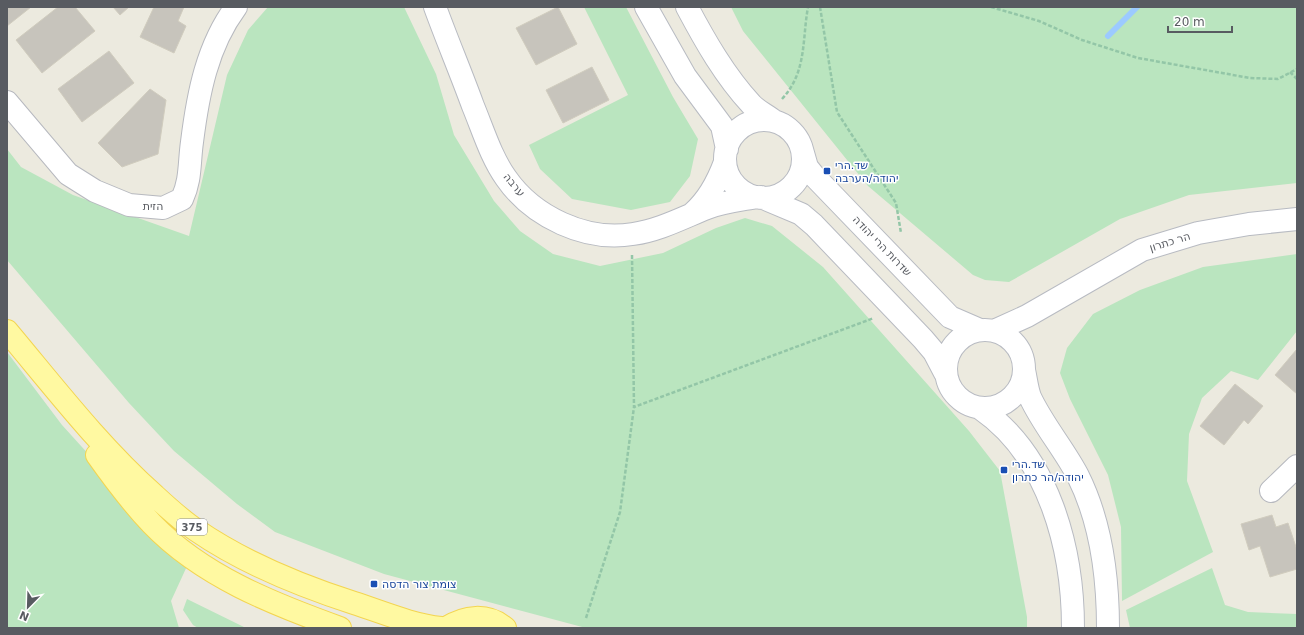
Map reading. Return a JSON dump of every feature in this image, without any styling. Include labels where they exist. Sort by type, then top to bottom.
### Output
[{"type":"main road","name":"375","points":[[7,331],[123,490],[152,524],[172,543],[210,569],[252,593],[340,628]]},
{"type":"main road","name":"375","points":[[7,331],[77,414],[127,470],[194,529],[226,549],[268,571],[304,586],[400,618],[441,628]]},
{"type":"main road","points":[[446,628],[458,621],[474,617],[489,619],[505,628]]},
{"type":"street","name":"הזית","points":[[7,102],[68,174],[95,191],[129,205],[163,208],[182,200],[189,184],[196,106],[208,58],[225,22],[236,7]]},
{"type":"street","name":"ערבה","points":[[435,7],[492,153],[506,178],[524,198],[551,218],[577,230],[606,236],[632,235],[657,230],[708,208],[759,197]]},
{"type":"street","points":[[646,7],[685,76],[722,126],[729,175],[736,186],[748,194],[801,214],[814,225],[896,310],[934,352],[945,373],[949,386],[956,397],[968,405],[981,409],[997,420],[1013,436],[1047,492],[1066,550],[1070,579],[1073,628]]},
{"type":"street","points":[[687,7],[706,43],[752,105],[770,118],[786,126],[796,136],[801,146],[803,159],[801,173],[794,184],[783,193],[774,196],[759,197]]},
{"type":"street","points":[[726,156],[732,137],[742,127],[770,118]]},
{"type":"street","name":"שדרות הרי יהודה","points":[[801,146],[807,167],[815,177],[950,317],[987,331]]},
{"type":"street","name":"ערבה","points":[[691,216],[701,206],[711,191],[726,156]]},
{"type":"street","name":"הר כתרון","points":[[987,331],[1012,324],[1142,250],[1198,233],[1249,224],[1297,219]]},
{"type":"street","name":"הר כתרון","points":[[1023,364],[1028,338],[1039,318],[1055,300]]},
{"type":"street","points":[[945,373],[946,360],[952,347],[961,337],[987,331],[1007,336],[1017,346],[1023,364],[1030,396],[1079,477],[1092,513],[1100,542],[1105,575],[1108,628]]},
{"type":"street","points":[[981,409],[995,408],[1004,404],[1015,395],[1022,384],[1023,364]]},
{"type":"street","points":[[1271,491],[1297,466]]},
{"type":"path","points":[[770,118],[791,90],[803,60],[808,7]]},
{"type":"path","points":[[991,7],[1039,21],[1082,40],[1138,58],[1250,78],[1278,79],[1297,69]]},
{"type":"path","points":[[820,9],[837,112],[896,203],[900,228],[901,266]]},
{"type":"path","points":[[1290,72],[1297,79]]},
{"type":"path","points":[[586,618],[620,512],[634,407],[632,235]]},
{"type":"path","points":[[634,407],[896,310]]},
{"type":"green space","points":[[268,7],[404,7],[436,74],[454,135],[494,201],[520,231],[553,254],[600,266],[663,253],[716,228],[745,218],[772,226],[823,267],[969,431],[1000,471],[1027,617],[1027,628],[586,628],[384,574],[275,532],[237,504],[174,451],[129,403],[7,260],[7,149],[21,167],[73,195],[189,236],[227,75],[248,30]]},
{"type":"green space","points":[[584,7],[626,7],[673,97],[698,139],[690,176],[670,202],[631,210],[572,199],[540,169],[529,145],[628,95]]},
{"type":"green space","points":[[731,7],[1297,7],[1297,183],[1189,195],[1120,219],[1009,282],[985,280],[973,275],[868,186],[743,31]]},
{"type":"green space","points":[[1297,254],[1297,331],[1258,380],[1231,371],[1202,398],[1189,434],[1187,481],[1213,552],[1122,601],[1121,527],[1108,475],[1070,399],[1060,373],[1067,348],[1093,314],[1140,290],[1203,267]]},
{"type":"green space","points":[[7,352],[62,425],[188,564],[171,601],[179,628],[7,628]]},
{"type":"green space","points":[[1212,568],[1225,605],[1248,612],[1297,614],[1297,628],[1130,628],[1126,610]]},
{"type":"green space","points":[[187,599],[246,628],[198,628],[193,625],[183,610]]},
{"type":"building","points":[[7,7],[31,7],[7,26]]},
{"type":"building","points":[[58,7],[75,7],[95,31],[42,73],[16,40]]},
{"type":"building","points":[[113,7],[129,7],[120,15]]},
{"type":"building","points":[[154,7],[184,7],[178,21],[186,26],[174,53],[140,37]]},
{"type":"building","points":[[558,7],[577,44],[536,65],[516,28]]},
{"type":"building","points":[[109,51],[134,83],[82,122],[58,89]]},
{"type":"building","points":[[592,67],[609,100],[563,123],[546,90]]},
{"type":"building","points":[[150,89],[166,100],[158,154],[122,167],[98,143]]},
{"type":"building","points":[[1297,349],[1297,394],[1275,375]]},
{"type":"building","points":[[1235,384],[1263,406],[1248,424],[1244,420],[1224,445],[1200,426]]},
{"type":"building","points":[[1272,515],[1276,527],[1288,523],[1297,550],[1297,569],[1270,577],[1260,546],[1249,550],[1241,524]]},
{"type":"waterway","points":[[1108,36],[1137,7]]},
{"type":"place","name":"שד.הרי יהודה/הערבה","points":[[827,171]]},
{"type":"place","name":"שד.הרי יהודה/הר כתרון","points":[[1004,470]]},
{"type":"place","name":"צומת צור הדסה","points":[[374,584]]}]
